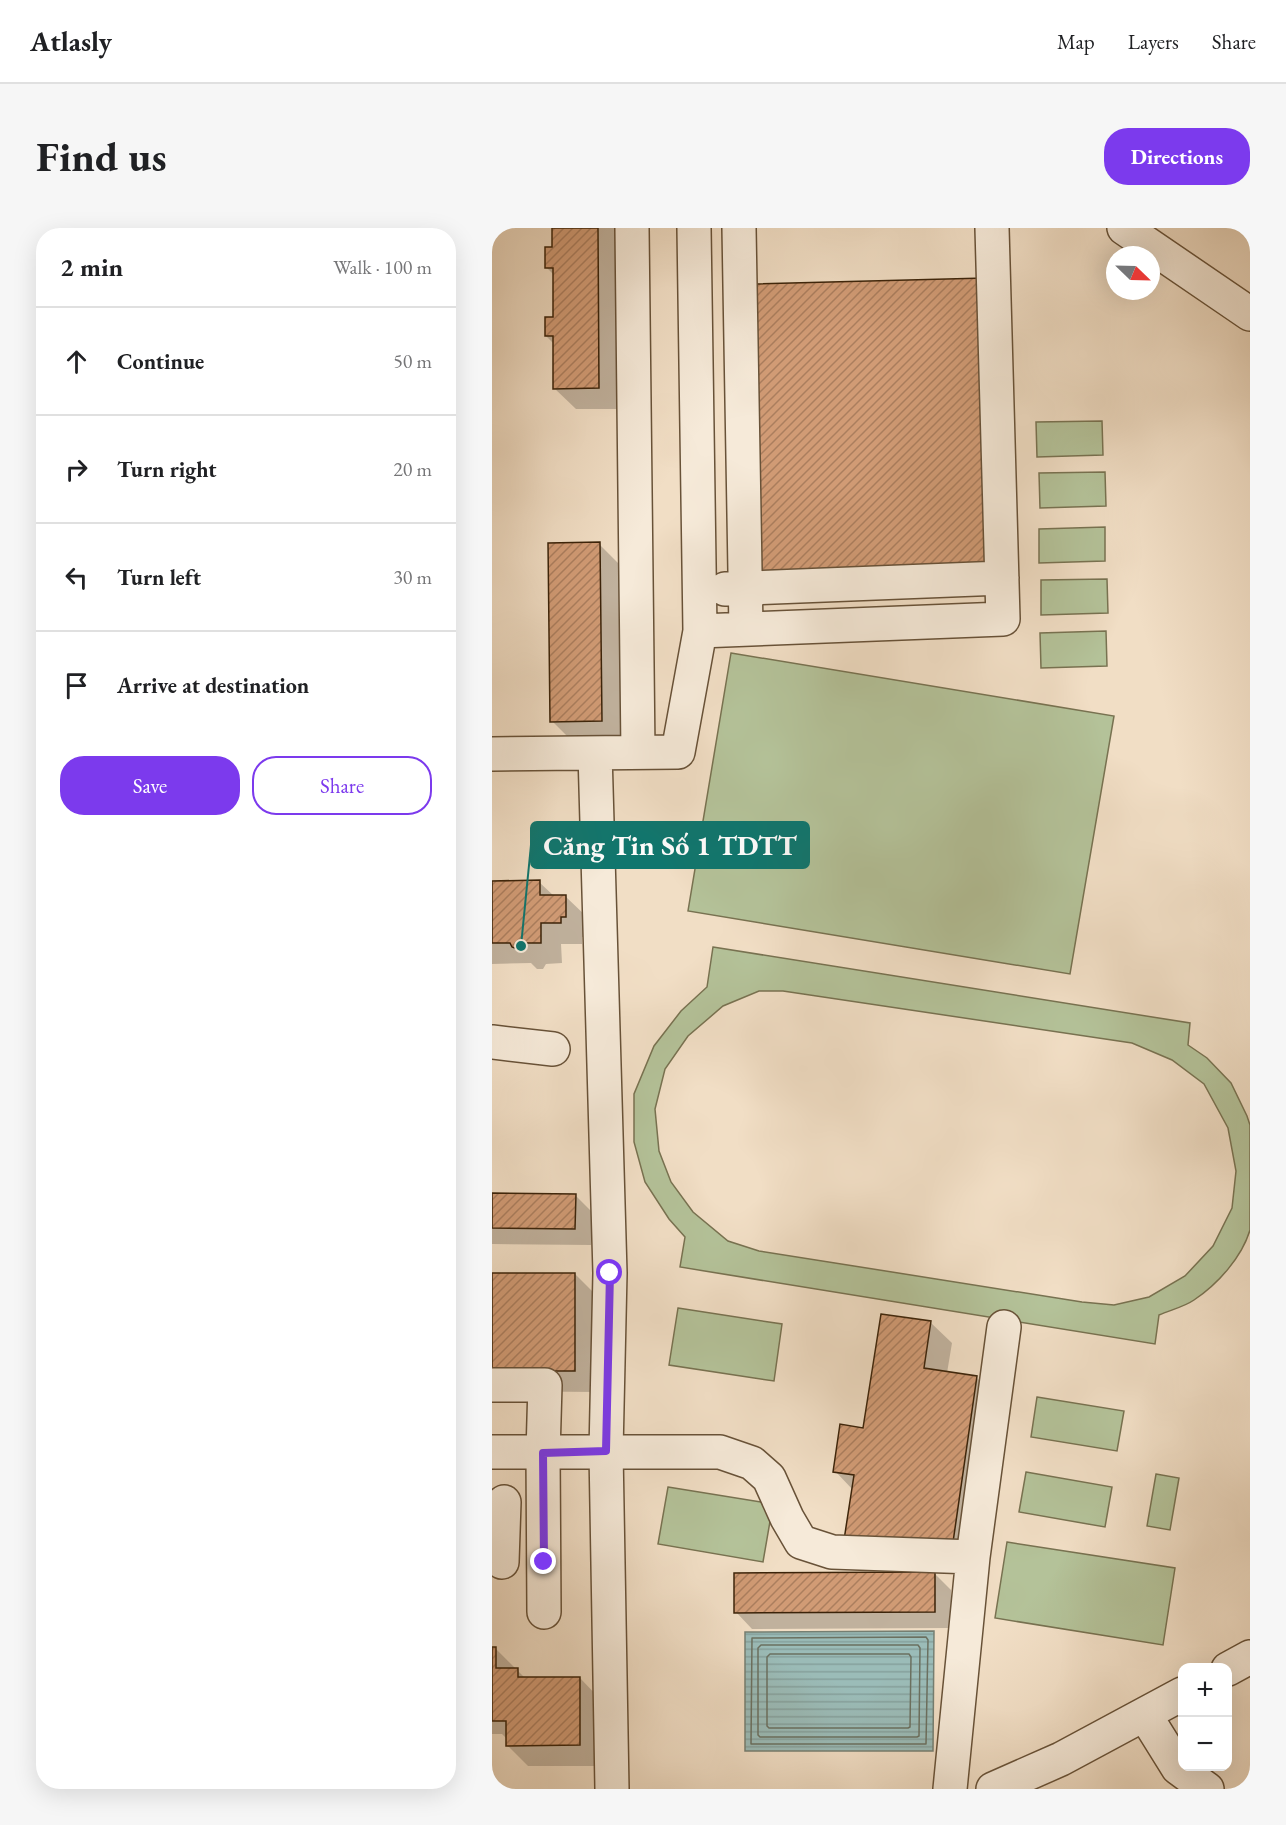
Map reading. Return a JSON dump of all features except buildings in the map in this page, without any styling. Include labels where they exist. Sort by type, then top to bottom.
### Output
[{"type":"street","points":[[632,228],[638,753]]},
{"type":"street","points":[[492,754],[678,752],[700,631],[694,228]]},
{"type":"street","points":[[739,228],[746,629]]},
{"type":"street","points":[[700,631],[1003,619],[992,228]]},
{"type":"street","points":[[1124,228],[1250,314]]},
{"type":"street","points":[[699,590],[1002,578]]},
{"type":"street","points":[[913,582],[914,622]]},
{"type":"street","points":[[828,585],[831,626]]},
{"type":"street","points":[[596,753],[610,1273],[606,1451],[612,1789]]},
{"type":"street","points":[[492,1042],[553,1049]]},
{"type":"street","points":[[950,1789],[973,1557],[1004,1327]]},
{"type":"street","points":[[492,1386],[545,1386],[544,1612]]},
{"type":"street","points":[[492,1452],[720,1452],[752,1463],[769,1478],[801,1542],[832,1552],[973,1557]]},
{"type":"street","points":[[544,1502],[498,1502],[497,1563],[544,1562]]},
{"type":"street","points":[[1232,1666],[1250,1657]]},
{"type":"street","points":[[993,1789],[1061,1759],[1178,1696]]},
{"type":"street","points":[[1145,1715],[1178,1768],[1207,1789]]},
{"type":"green space","points":[[1102,421],[1103,455],[1037,457],[1036,422]]},
{"type":"green space","points":[[1105,472],[1106,506],[1040,508],[1039,473]]},
{"type":"green space","points":[[1105,527],[1105,561],[1039,563],[1039,529]]},
{"type":"green space","points":[[1107,579],[1108,613],[1041,615],[1041,580]]},
{"type":"green space","points":[[1106,631],[1107,666],[1041,668],[1040,633]]},
{"type":"green space","points":[[731,653],[1114,716],[1070,974],[688,911]]},
{"type":"green space","points":[[713,947],[1190,1023],[1188,1045],[1207,1058],[1231,1083],[1250,1125],[1250,1230],[1246,1240],[1228,1269],[1203,1294],[1181,1307],[1159,1315],[1155,1344],[680,1267],[685,1237],[669,1219],[645,1182],[634,1142],[634,1094],[654,1046],[681,1011],[707,987]],"holes":[[[759,991],[783,991],[1132,1043],[1172,1060],[1204,1084],[1228,1128],[1236,1171],[1232,1208],[1213,1246],[1185,1276],[1149,1297],[1114,1305],[1082,1302],[759,1251],[728,1241],[693,1212],[671,1182],[659,1151],[655,1109],[665,1069],[688,1036],[723,1006]]]},
{"type":"green space","points":[[678,1308],[782,1324],[774,1381],[669,1365]]},
{"type":"green space","points":[[1037,1397],[1124,1411],[1117,1451],[1031,1437]]},
{"type":"green space","points":[[1026,1472],[1112,1487],[1105,1527],[1019,1512]]},
{"type":"green space","points":[[1156,1474],[1179,1478],[1170,1530],[1147,1526]]},
{"type":"green space","points":[[668,1487],[773,1504],[763,1562],[658,1544]]},
{"type":"green space","points":[[1007,1542],[1175,1568],[1163,1645],[995,1618]]},
{"type":"water","points":[[934,1631],[933,1751],[745,1751],[745,1632]]},
{"type":"place","name":"Căng Tin Số 1 TDTT","points":[[521,946]]},
{"type":"route","points":[[544,1562],[543,1453],[606,1451],[610,1273]]}]
